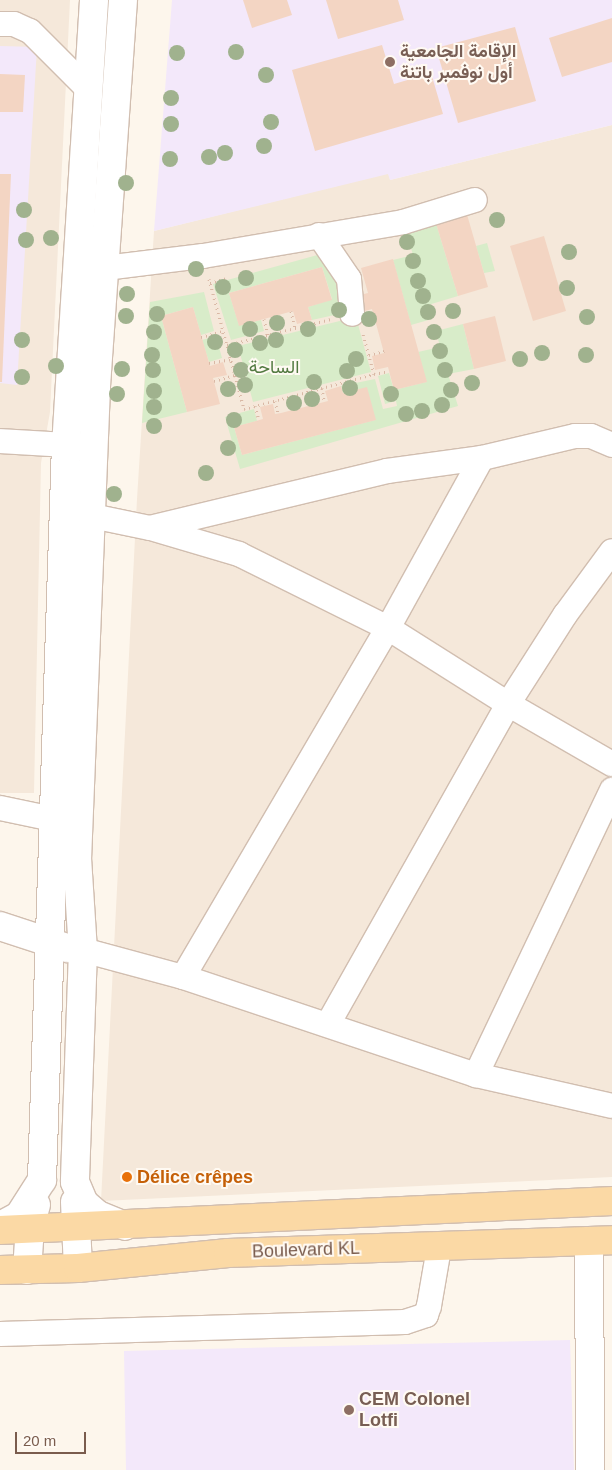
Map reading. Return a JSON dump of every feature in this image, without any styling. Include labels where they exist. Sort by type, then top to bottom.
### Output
[{"type":"main road","points":[[27,1270],[30,1227],[42,1180],[66,446],[94,0]]},
{"type":"main road","points":[[78,1268],[74,1228],[83,950],[77,858],[94,446],[123,0]]},
{"type":"main road","points":[[0,926],[51,945],[83,950]]},
{"type":"main road","points":[[0,1226],[19,1216],[42,1180]]},
{"type":"main road","points":[[75,1182],[84,1203],[98,1215],[125,1226]]},
{"type":"main road","name":"Boulevard KL","points":[[0,1230],[30,1227],[125,1226],[612,1201]]},
{"type":"main road","points":[[590,1470],[600,1240]]},
{"type":"main road","name":"Boulevard KL","points":[[0,1270],[78,1268],[228,1252],[438,1248],[600,1240]]},
{"type":"street","points":[[0,24],[14,24],[30,30],[88,89]]},
{"type":"street","points":[[105,268],[203,256],[403,222],[475,200]]},
{"type":"street","points":[[319,235],[349,279],[352,314]]},
{"type":"street","points":[[150,528],[387,470],[482,458],[575,436],[591,436],[612,445]]},
{"type":"street","points":[[0,441],[94,446]]},
{"type":"street","points":[[183,977],[388,628],[482,458]]},
{"type":"street","points":[[92,516],[208,542],[239,554],[388,628],[508,704],[612,764]]},
{"type":"street","points":[[328,1024],[508,704],[565,615],[612,551]]},
{"type":"street","points":[[476,1075],[612,790]]},
{"type":"street","points":[[0,808],[53,819]]},
{"type":"street","points":[[83,950],[183,977],[476,1075],[612,1106]]},
{"type":"street","points":[[0,1334],[405,1322],[426,1315],[438,1248]]},
{"type":"path","points":[[203,256],[244,409],[389,371]]},
{"type":"path","points":[[210,283],[229,278]]},
{"type":"path","points":[[291,311],[295,328]]},
{"type":"path","points":[[227,345],[358,312],[374,374]]},
{"type":"path","points":[[264,319],[268,335]]},
{"type":"path","points":[[202,337],[223,331]]},
{"type":"path","points":[[369,355],[384,352]]},
{"type":"path","points":[[209,364],[231,359]]},
{"type":"path","points":[[214,381],[235,375]]},
{"type":"path","points":[[322,388],[324,401]]},
{"type":"path","points":[[274,401],[278,413]]},
{"type":"path","points":[[255,406],[260,420]]},
{"type":"shaded area","points":[[0,0],[70,0],[50,412],[41,463],[34,793],[0,793]]},
{"type":"shaded area","name":"الإقامة الجامعية أول نوفمبر باتنة","points":[[172,0],[612,0],[612,125],[390,180],[388,174],[154,231]]},
{"type":"shaded area","points":[[0,46],[37,47],[17,385],[0,383]]},
{"type":"shaded area","points":[[612,125],[612,1177],[101,1201],[137,499],[154,231],[389,173],[390,180]]},
{"type":"shaded area","name":"CEM Colonel Lotfi","points":[[570,1340],[574,1470],[126,1470],[124,1351]]},
{"type":"green space","points":[[435,220],[458,296],[428,305],[432,319],[411,325],[393,260],[413,255],[406,231]]},
{"type":"green space","points":[[487,243],[495,271],[484,273],[476,246]]},
{"type":"green space","points":[[321,254],[341,280],[348,312],[312,320],[308,307],[332,299],[322,267],[229,293],[239,325],[261,320],[264,331],[231,340],[213,284]]},
{"type":"green space","points":[[204,292],[214,331],[201,335],[193,307],[161,316],[187,412],[142,423],[150,302]]},
{"type":"green space","name":"الساحة","points":[[356,317],[371,372],[253,402],[238,346]]},
{"type":"green space","points":[[463,324],[474,369],[448,374],[458,406],[240,469],[225,417],[254,409],[257,421],[234,427],[242,455],[375,420],[343,393],[341,386],[375,379],[383,409],[397,406],[396,401],[385,404],[378,376],[389,373],[394,390],[426,382],[418,352],[440,347],[436,331]]},
{"type":"green space","points":[[216,336],[222,358],[209,362],[202,340]]},
{"type":"building","points":[[243,0],[287,0],[292,15],[252,28]]},
{"type":"building","points":[[326,0],[398,0],[404,20],[338,39]]},
{"type":"building","points":[[612,18],[612,62],[562,77],[549,38]]},
{"type":"building","points":[[515,27],[536,101],[458,123],[436,48]]},
{"type":"building","points":[[382,45],[394,84],[431,73],[443,114],[315,151],[292,70]]},
{"type":"building","points":[[0,74],[25,75],[23,112],[0,112]]},
{"type":"building","points":[[0,174],[11,174],[2,382],[0,382]]},
{"type":"building","points":[[466,211],[488,287],[458,296],[435,220]]},
{"type":"building","points":[[544,236],[566,311],[533,321],[510,246]]},
{"type":"building","points":[[393,259],[427,382],[394,390],[388,367],[375,370],[372,356],[384,353],[372,309],[361,312],[356,296],[368,293],[361,268]]},
{"type":"building","points":[[322,267],[332,300],[308,307],[312,320],[297,324],[293,311],[239,326],[229,293]]},
{"type":"building","points":[[193,307],[210,366],[223,362],[227,375],[213,378],[220,404],[187,412],[161,316]]},
{"type":"building","points":[[495,316],[506,361],[474,369],[463,324]]},
{"type":"building","points":[[341,386],[343,393],[367,387],[376,420],[242,455],[234,427],[263,419],[260,407],[273,404],[275,414],[328,401],[325,391]]},
{"type":"place","name":"الإقامة الجامعية أول نوفمبر باتنة","points":[[390,62]]},
{"type":"place","name":"Délice crêpes","points":[[127,1177]]},
{"type":"place","name":"CEM Colonel Lotfi","points":[[349,1410]]}]
